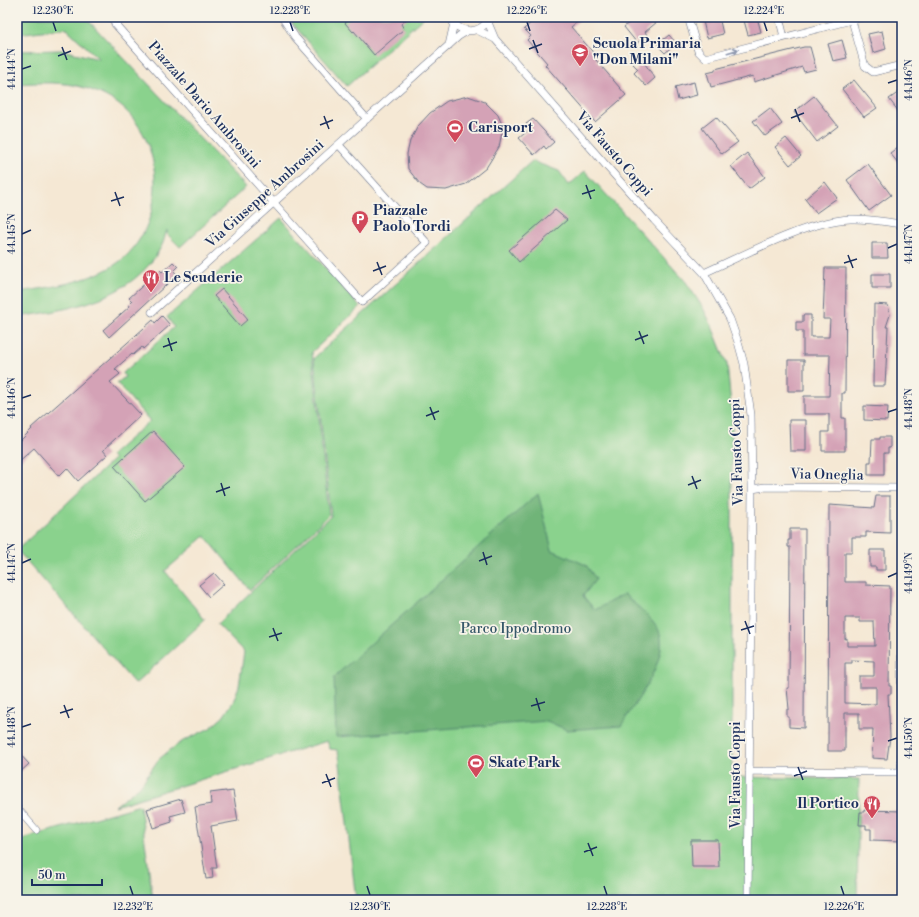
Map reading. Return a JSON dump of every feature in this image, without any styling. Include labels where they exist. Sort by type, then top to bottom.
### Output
[{"type":"street","name":"Piazzale Dario Ambrosini","points":[[123,17],[114,20],[274,203]]},
{"type":"street","points":[[282,17],[295,37],[367,119]]},
{"type":"street","points":[[688,17],[698,51],[702,57],[709,58],[852,18],[863,17]]},
{"type":"street","points":[[779,17],[784,37]]},
{"type":"street","points":[[852,18],[863,62],[867,68],[873,72],[902,65]]},
{"type":"street","points":[[477,30],[488,19]]},
{"type":"street","name":"Via Fausto Coppi","points":[[488,19],[495,39],[654,220],[704,273],[730,319],[738,342],[744,364],[751,415],[752,489],[748,900]]},
{"type":"street","points":[[448,47],[453,20],[467,31],[477,30],[495,39]]},
{"type":"street","name":"Via Giuseppe Ambrosini","points":[[152,312],[467,31]]},
{"type":"street","points":[[274,203],[362,302],[427,243],[339,146]]},
{"type":"street","points":[[704,273],[765,246],[818,226],[849,219],[902,224]]},
{"type":"street","name":"Via Oneglia","points":[[752,489],[765,487],[902,488]]},
{"type":"street","points":[[749,771],[901,772],[902,566]]},
{"type":"street","points":[[17,808],[36,830]]},
{"type":"green space","points":[[17,17],[85,17],[246,187],[180,247],[167,234],[167,230],[162,245],[149,265],[134,279],[117,290],[98,299],[78,305],[17,317],[17,292],[74,282],[102,272],[115,265],[125,257],[140,239],[150,218],[154,195],[154,171],[149,148],[139,127],[125,109],[105,96],[73,85],[51,83],[17,84],[17,51],[62,50],[99,59],[66,28],[17,34]]},
{"type":"green space","points":[[289,17],[424,17],[347,86],[290,21]]},
{"type":"green space","name":"Parco Ippodromo","points":[[532,161],[559,171],[569,185],[585,171],[686,282],[703,308],[711,324],[727,364],[732,416],[732,777],[859,779],[857,900],[356,900],[339,755],[337,750],[330,749],[327,741],[115,806],[140,786],[158,760],[170,750],[183,741],[210,728],[223,717],[233,702],[239,686],[244,652],[217,624],[331,516],[314,358]]},
{"type":"green space","points":[[281,218],[360,307],[312,352],[329,515],[250,590],[205,536],[165,571],[205,620],[135,684],[17,550],[114,459],[111,455],[150,421],[117,383],[125,377],[123,373],[174,327],[167,317]]},
{"type":"green space","points":[[538,493],[552,550],[586,565],[596,579],[583,596],[595,610],[624,594],[652,620],[660,635],[661,648],[658,662],[652,676],[621,726],[567,730],[547,721],[336,737],[334,677]]},
{"type":"green space","points":[[140,805],[153,900],[17,900],[17,843],[29,837]]},
{"type":"building","points":[[352,17],[409,17],[401,24],[404,29],[374,55],[354,31],[353,32],[345,23]]},
{"type":"building","name":"Scuola Primaria \"Don Milani\"","points":[[537,17],[583,17],[571,27],[598,58],[596,60],[626,95],[595,122],[545,65],[547,63],[527,40],[531,36],[524,29]]},
{"type":"building","points":[[641,17],[663,17],[645,32],[647,35],[637,43],[624,27],[633,19],[635,22]]},
{"type":"building","points":[[702,17],[719,17],[723,34],[707,38]]},
{"type":"building","points":[[743,17],[757,17],[761,32],[748,35]]},
{"type":"building","points":[[882,31],[886,49],[873,53],[868,34]]},
{"type":"building","points":[[669,35],[676,43],[665,53],[657,45]]},
{"type":"building","points":[[842,40],[847,58],[833,61],[828,44]]},
{"type":"building","points":[[804,47],[810,47],[816,69],[804,72],[802,67],[754,82],[753,76],[711,87],[707,73],[715,71],[715,69]]},
{"type":"building","points":[[640,57],[655,78],[646,86],[634,73],[638,69],[633,64]]},
{"type":"building","points":[[854,80],[877,108],[864,117],[842,89]]},
{"type":"building","points":[[694,82],[697,95],[678,100],[675,87]]},
{"type":"building","points":[[902,90],[902,116],[889,99]]},
{"type":"building","name":"Carisport","points":[[468,96],[485,102],[498,115],[503,127],[499,147],[486,168],[466,184],[446,190],[427,189],[420,184],[408,169],[407,154],[410,141],[418,126],[430,113],[447,101]]},
{"type":"building","points":[[814,96],[838,126],[817,142],[794,112]]},
{"type":"building","points":[[770,108],[782,124],[765,136],[753,121]]},
{"type":"building","points":[[716,117],[738,142],[722,154],[702,128]]},
{"type":"building","points":[[533,119],[554,142],[546,149],[544,146],[534,155],[519,138],[530,129],[526,124]]},
{"type":"building","points":[[786,138],[801,156],[790,165],[775,147]]},
{"type":"building","points":[[902,144],[902,168],[890,153]]},
{"type":"building","points":[[747,153],[765,177],[749,189],[731,166]]},
{"type":"building","points":[[868,164],[891,195],[869,211],[847,180]]},
{"type":"building","points":[[825,182],[837,198],[816,213],[805,199]]},
{"type":"building","points":[[555,210],[567,220],[519,262],[509,250]]},
{"type":"building","points":[[872,243],[887,243],[888,258],[872,258]]},
{"type":"building","points":[[173,262],[178,267],[174,271],[177,275],[109,337],[103,330],[130,306],[129,304],[132,301],[129,298],[160,270],[162,272]]},
{"type":"building","points":[[825,268],[846,268],[845,393],[842,393],[842,418],[845,418],[845,451],[822,451],[822,432],[829,432],[829,414],[804,414],[804,396],[829,396],[830,355],[803,355],[803,331],[796,331],[796,322],[803,322],[803,315],[811,315],[811,337],[829,337],[830,319],[823,319]]},
{"type":"building","points":[[872,274],[890,274],[890,288],[872,288]]},
{"type":"building","points":[[222,289],[248,319],[240,326],[214,296]]},
{"type":"building","points":[[874,304],[888,305],[890,315],[886,327],[888,327],[885,386],[873,386]]},
{"type":"building","points":[[162,316],[170,325],[143,349],[142,347],[133,355],[132,354],[115,369],[120,374],[110,382],[141,415],[103,450],[107,455],[78,481],[67,468],[59,476],[34,448],[17,463],[17,444],[32,429],[31,428],[153,320],[155,323]]},
{"type":"building","points":[[788,360],[804,360],[804,391],[788,391]]},
{"type":"building","points":[[864,406],[888,407],[887,421],[864,420]]},
{"type":"building","points":[[789,420],[806,420],[806,451],[790,451]]},
{"type":"building","points":[[153,431],[185,467],[145,501],[114,466]]},
{"type":"building","points":[[880,437],[890,437],[890,448],[888,448],[888,453],[884,453],[884,475],[868,475],[868,462],[871,462],[872,439],[880,439]]},
{"type":"building","points":[[876,496],[890,496],[890,533],[866,532],[866,537],[852,537],[852,552],[845,552],[845,582],[866,582],[866,585],[890,586],[889,686],[891,686],[891,694],[888,694],[890,737],[887,759],[872,758],[873,729],[859,729],[859,713],[845,713],[845,751],[828,751],[829,505],[874,508]],"holes":[[[845,618],[860,618],[860,622],[874,622],[875,646],[847,646],[847,638],[845,639]],[[852,660],[874,661],[874,676],[859,676],[859,687],[876,687],[876,704],[845,703],[845,663],[852,663]]]},
{"type":"building","points":[[790,529],[805,529],[804,728],[789,727],[789,717],[787,717],[787,709],[789,709],[787,688],[789,688],[790,547],[788,547],[788,540],[790,540]]},
{"type":"building","points":[[870,550],[885,550],[885,570],[876,570],[876,567],[870,567]]},
{"type":"building","points":[[214,573],[224,584],[209,597],[199,585]]},
{"type":"building","points":[[17,751],[29,764],[17,775]]},
{"type":"building","points":[[233,791],[238,821],[211,826],[217,868],[212,868],[213,878],[206,879],[195,807],[211,804],[210,793]]},
{"type":"building","points":[[181,799],[185,812],[170,816],[172,822],[153,828],[147,809]]},
{"type":"building","points":[[864,810],[902,811],[902,841],[871,840],[871,829],[866,829],[866,825],[859,825],[860,812],[864,812]]},
{"type":"building","points":[[691,840],[718,840],[719,867],[692,867]]},
{"type":"place","name":"Scuola Primaria \"Don Milani\"","points":[[580,67]]},
{"type":"place","name":"Carisport","points":[[455,143]]},
{"type":"place","name":"Piazzale Paolo Tordi","points":[[360,234]]},
{"type":"place","name":"Le Scuderie","points":[[151,293]]},
{"type":"place","name":"Skate Park","points":[[476,778]]},
{"type":"place","name":"Il Portico","points":[[872,819]]}]
